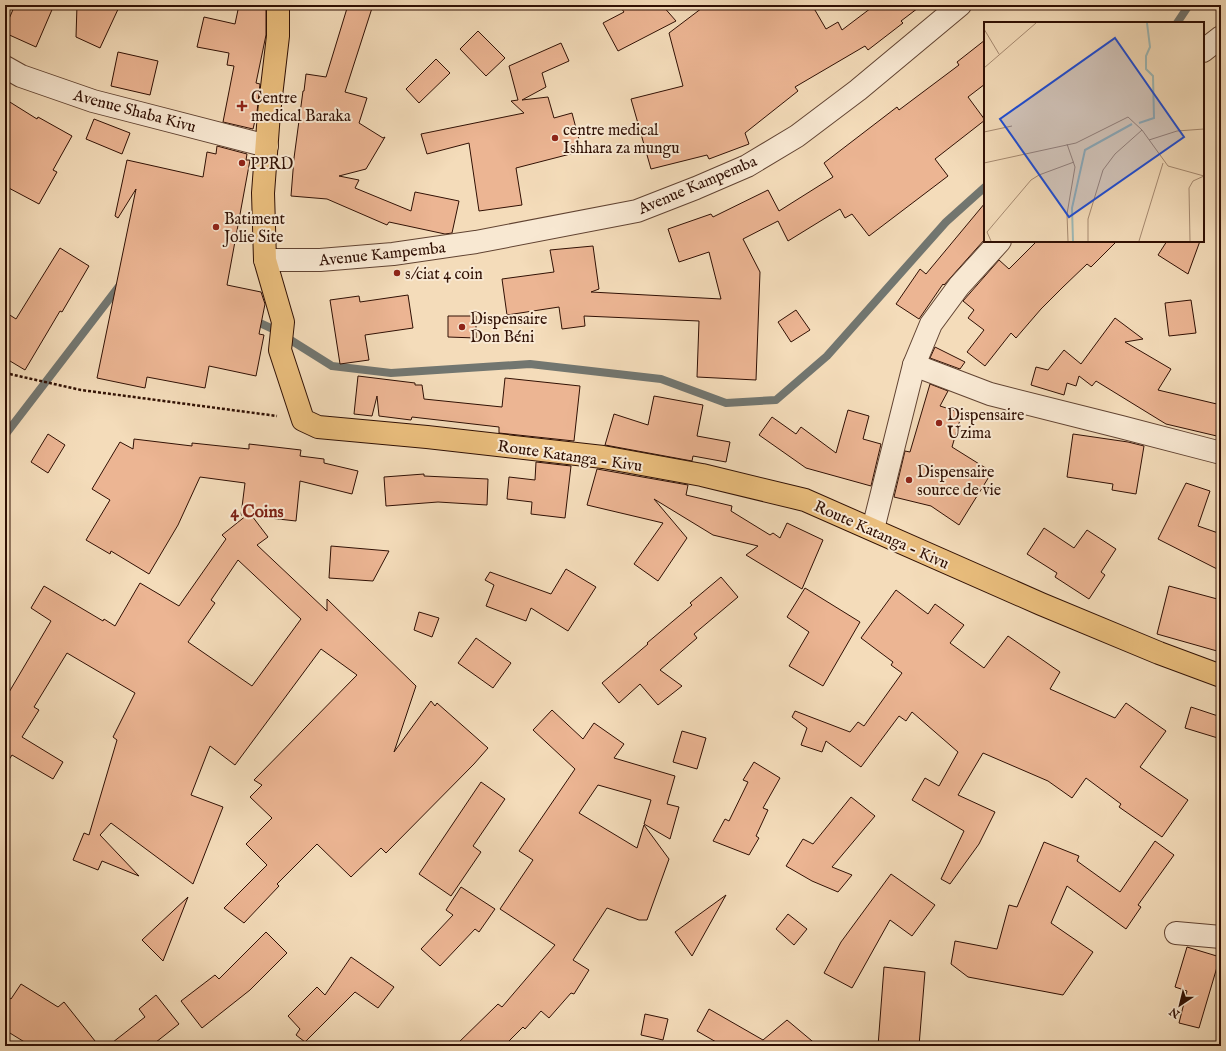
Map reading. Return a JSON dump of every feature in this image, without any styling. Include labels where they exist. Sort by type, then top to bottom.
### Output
[{"type":"highway","points":[[278,5],[278,36],[263,192],[265,260],[283,322],[280,350],[303,420]]},
{"type":"highway","name":"Route Katanga - Kivu","points":[[303,420],[318,427],[427,437],[603,457],[702,475],[805,500],[1041,604],[1159,653],[1221,676]]},
{"type":"street","name":"Avenue Kampemba","points":[[265,260],[320,260],[401,253],[476,242],[637,211],[747,166],[797,136],[858,90],[960,5]]},
{"type":"street","points":[[1204,50],[1221,37]]},
{"type":"street","name":"Avenue Shaba Kivu","points":[[5,67],[21,76],[94,100],[267,146]]},
{"type":"street","points":[[873,529],[914,365],[931,324],[959,286],[999,242]]},
{"type":"street","points":[[914,365],[990,394],[1122,426],[1221,453]]},
{"type":"street","points":[[1176,933],[1221,937]]},
{"type":"path","points":[[5,373],[81,390],[303,420]]},
{"type":"building","points":[[15,5],[54,5],[36,47],[5,33],[5,28]]},
{"type":"building","points":[[77,5],[120,5],[100,48],[76,37]]},
{"type":"building","points":[[239,5],[266,5],[266,35],[256,83],[260,84],[257,112],[253,129],[223,122],[234,66],[227,65],[229,53],[197,47],[204,17],[235,24]]},
{"type":"building","points":[[348,5],[373,5],[345,92],[367,98],[359,123],[383,138],[385,137],[366,169],[339,176],[359,180],[355,188],[411,211],[415,192],[459,201],[452,233],[445,234],[389,222],[387,225],[327,199],[291,196],[294,158],[306,74],[326,77]]},
{"type":"building","points":[[619,5],[662,5],[676,21],[618,51],[603,23],[624,12]]},
{"type":"building","points":[[706,5],[812,5],[826,29],[838,22],[842,30],[875,5],[922,5],[901,21],[903,23],[868,50],[865,46],[795,87],[798,91],[745,133],[749,144],[709,159],[707,155],[651,169],[631,99],[683,86],[669,33]]},
{"type":"building","points":[[478,31],[505,58],[486,76],[460,49]]},
{"type":"building","points":[[984,41],[984,85],[968,97],[984,121],[935,159],[948,176],[869,236],[852,214],[845,218],[840,209],[788,241],[778,221],[743,239],[760,272],[756,380],[697,377],[699,321],[584,316],[585,326],[562,329],[559,307],[507,315],[502,279],[554,272],[550,250],[593,246],[599,289],[591,292],[721,299],[709,252],[679,262],[668,229],[711,214],[713,217],[768,190],[779,211],[833,177],[824,163],[897,107],[899,110],[959,65],[957,62]]},
{"type":"building","points":[[561,43],[569,61],[542,73],[546,87],[522,100],[548,97],[554,118],[572,113],[582,151],[516,168],[522,205],[479,211],[469,143],[427,154],[421,134],[524,113],[511,101],[518,100],[509,66]]},
{"type":"building","points":[[118,52],[158,61],[150,95],[111,86]]},
{"type":"building","points":[[436,59],[450,73],[419,103],[406,89]]},
{"type":"building","points":[[5,99],[37,119],[38,117],[72,136],[53,170],[57,172],[39,204],[5,186]]},
{"type":"building","points":[[94,119],[130,133],[122,154],[86,139]]},
{"type":"building","points":[[217,146],[247,154],[246,160],[250,160],[227,285],[261,292],[265,304],[259,334],[264,335],[256,376],[209,366],[205,388],[147,377],[145,388],[97,378],[136,189],[118,218],[115,216],[127,160],[203,177],[207,152],[216,154]]},
{"type":"building","points":[[984,204],[984,240],[944,285],[943,284],[919,319],[896,304],[920,269],[926,274]]},
{"type":"building","points":[[1036,242],[1116,242],[1091,267],[1087,264],[1063,287],[1041,309],[1016,338],[1011,333],[985,366],[967,352],[984,330],[968,318],[974,310],[963,301],[999,260],[1009,269]]},
{"type":"building","points":[[1166,242],[1200,242],[1188,274],[1158,255]]},
{"type":"building","points":[[60,248],[89,266],[25,370],[5,358],[5,312],[16,319]]},
{"type":"building","points":[[408,295],[413,328],[365,335],[369,360],[340,364],[330,300],[359,296],[360,302]]},
{"type":"building","points":[[1191,300],[1196,333],[1169,336],[1165,303]]},
{"type":"building","points":[[796,310],[810,330],[791,342],[778,322]]},
{"type":"building","name":"Dispensaire Don Béni","points":[[448,316],[476,316],[476,338],[448,337]]},
{"type":"building","points":[[1115,318],[1143,339],[1125,342],[1171,369],[1158,390],[1221,405],[1221,437],[1166,424],[1096,381],[1092,386],[1079,376],[1076,386],[1067,383],[1064,395],[1031,385],[1036,367],[1048,370],[1064,350],[1081,364]]},
{"type":"building","points":[[935,347],[965,362],[960,369],[930,358]]},
{"type":"building","points":[[358,376],[422,385],[424,399],[502,407],[505,378],[580,386],[574,441],[499,433],[499,427],[412,417],[411,420],[379,416],[377,396],[372,416],[354,414]]},
{"type":"building","points":[[930,384],[948,391],[940,406],[962,413],[952,447],[992,472],[959,525],[931,506],[894,497],[905,451],[910,452]]},
{"type":"building","points":[[654,396],[703,405],[697,436],[730,442],[726,462],[693,456],[692,461],[605,445],[614,414],[648,425]]},
{"type":"building","points":[[848,410],[869,416],[863,439],[881,444],[871,486],[806,468],[759,435],[772,417],[796,434],[801,427],[836,453]]},
{"type":"building","points":[[48,434],[65,445],[48,473],[31,462]]},
{"type":"building","points":[[1073,434],[1128,442],[1144,446],[1136,494],[1112,490],[1113,484],[1067,477]]},
{"type":"building","points":[[134,439],[192,446],[192,443],[249,449],[249,444],[301,450],[300,456],[324,459],[324,463],[358,471],[352,494],[300,481],[296,521],[252,516],[268,537],[257,545],[327,611],[327,599],[416,686],[394,752],[431,701],[435,706],[437,703],[488,748],[386,853],[381,848],[351,877],[317,844],[277,884],[279,886],[244,923],[224,908],[267,865],[246,844],[272,818],[250,797],[262,785],[254,780],[357,675],[321,649],[235,765],[210,746],[191,795],[223,807],[193,884],[111,823],[100,835],[139,876],[102,861],[98,870],[73,860],[84,833],[89,835],[117,740],[113,737],[135,693],[67,653],[34,707],[39,710],[22,737],[63,762],[53,779],[12,755],[5,766],[5,699],[51,621],[31,608],[44,586],[103,621],[104,619],[115,626],[140,583],[179,606],[226,539],[222,535],[247,515],[241,515],[245,483],[200,477],[178,525],[149,574],[111,551],[110,554],[86,540],[110,500],[92,489],[120,442],[133,449]],"holes":[[[238,560],[301,619],[252,686],[188,642],[215,603],[211,600]]]},
{"type":"building","points":[[536,462],[571,466],[565,518],[531,514],[532,502],[507,499],[509,477],[535,480]]},
{"type":"building","points":[[597,469],[688,485],[686,495],[732,506],[731,511],[770,535],[773,533],[780,538],[787,523],[823,540],[802,589],[746,555],[758,546],[713,535],[654,499],[687,538],[658,581],[634,564],[663,523],[587,505]]},
{"type":"building","points":[[424,474],[424,476],[488,479],[487,505],[438,502],[386,506],[384,477]]},
{"type":"building","points":[[1186,483],[1210,491],[1198,526],[1221,534],[1221,571],[1158,539]]},
{"type":"building","points":[[1044,528],[1074,548],[1087,530],[1116,549],[1101,572],[1105,575],[1089,599],[1055,577],[1057,573],[1027,554]]},
{"type":"building","points":[[331,546],[389,551],[373,581],[329,578]]},
{"type":"building","points":[[566,569],[596,587],[568,631],[531,608],[526,621],[486,606],[494,585],[485,580],[490,572],[551,594]]},
{"type":"building","points":[[721,577],[738,597],[694,634],[697,638],[660,670],[682,686],[658,705],[640,684],[619,703],[602,683],[692,605],[690,603]]},
{"type":"building","points":[[1169,586],[1221,600],[1221,636],[1217,651],[1157,634]]},
{"type":"building","points":[[805,588],[860,622],[823,686],[789,666],[809,632],[787,617]]},
{"type":"building","points":[[896,590],[928,614],[935,604],[964,625],[950,643],[984,668],[1008,636],[1060,672],[1050,689],[1115,718],[1126,703],[1166,731],[1140,767],[1188,800],[1162,837],[1119,807],[1121,804],[1086,778],[1072,798],[1048,781],[983,753],[958,795],[995,812],[979,844],[950,884],[941,879],[964,831],[912,800],[925,778],[939,786],[958,752],[912,712],[906,721],[899,716],[861,767],[826,741],[822,752],[801,745],[807,728],[792,717],[795,711],[850,732],[858,722],[864,726],[902,673],[891,665],[893,662],[861,638]]},
{"type":"building","points":[[419,612],[439,618],[432,637],[414,630]]},
{"type":"building","points":[[476,638],[511,663],[493,688],[458,663]]},
{"type":"building","points":[[1191,707],[1221,717],[1221,739],[1185,728]]},
{"type":"building","points":[[552,710],[583,739],[594,723],[624,744],[614,758],[675,776],[667,804],[679,807],[670,839],[644,824],[651,800],[598,785],[579,813],[637,848],[644,825],[669,859],[647,920],[639,920],[607,908],[573,960],[589,970],[574,994],[571,993],[549,1018],[541,1011],[525,1029],[523,1027],[504,1046],[455,1046],[498,1004],[502,1007],[555,945],[500,909],[533,860],[519,851],[575,769],[533,730]]},
{"type":"building","points":[[682,731],[706,738],[697,769],[673,762]]},
{"type":"building","points":[[754,762],[780,778],[763,808],[768,810],[756,836],[759,838],[749,855],[713,841],[725,819],[729,821],[748,782],[743,780]]},
{"type":"building","points":[[481,782],[505,799],[473,846],[481,852],[451,896],[419,874]]},
{"type":"building","points":[[851,797],[875,816],[832,867],[852,875],[838,892],[812,881],[786,866],[803,839],[813,844]]},
{"type":"building","points":[[1155,841],[1174,855],[1138,905],[1141,907],[1126,929],[1067,886],[1051,923],[1093,952],[1063,995],[968,977],[951,964],[955,941],[997,949],[1009,905],[1017,907],[1044,842],[1079,856],[1077,861],[1120,892]]},
{"type":"building","points":[[891,874],[935,905],[912,936],[890,920],[852,988],[824,973],[841,942]]},
{"type":"building","points":[[461,887],[495,909],[479,932],[475,929],[440,966],[421,949],[453,915],[446,910]]},
{"type":"building","points":[[726,895],[692,956],[675,932]]},
{"type":"building","points":[[188,897],[163,961],[142,940]]},
{"type":"building","points":[[788,914],[807,929],[794,945],[776,929]]},
{"type":"building","points":[[266,932],[287,953],[250,990],[202,1028],[181,1001],[215,975],[219,979]]},
{"type":"building","points":[[1187,947],[1220,957],[1199,1028],[1179,1023],[1187,991],[1175,987]]},
{"type":"building","points":[[351,957],[394,987],[378,1008],[355,992],[305,1042],[296,1035],[300,1029],[288,1016],[317,987],[325,995]]},
{"type":"building","points":[[884,967],[925,972],[919,1046],[878,1046]]},
{"type":"building","points":[[21,984],[58,1007],[64,1002],[99,1046],[31,1046],[5,1030],[5,995],[11,999]]},
{"type":"building","points":[[156,995],[179,1024],[151,1046],[108,1046],[145,1017],[139,1009]]},
{"type":"building","points":[[709,1009],[763,1040],[787,1020],[818,1046],[723,1046],[697,1031]]},
{"type":"building","points":[[645,1014],[668,1019],[663,1040],[641,1035]]},
{"type":"waterway","points":[[1178,22],[1189,5]]},
{"type":"waterway","points":[[251,319],[273,329],[332,366],[391,373],[530,364],[661,379],[726,403],[776,400],[827,356],[946,222],[984,188]]},
{"type":"waterway","points":[[5,435],[120,285],[122,285]]},
{"type":"place","name":"Centre medical Baraka","points":[[242,106]]},
{"type":"place","name":"centre medical Ishhara za mungu","points":[[555,138]]},
{"type":"place","name":"PPRD","points":[[242,163]]},
{"type":"place","name":"Batiment Jolie Site","points":[[216,227]]},
{"type":"place","name":"s/ciat 4 coin","points":[[397,273]]},
{"type":"place","name":"Dispensaire Don Béni","points":[[462,327]]},
{"type":"place","name":"Dispensaire Uzima","points":[[939,423]]},
{"type":"place","name":"Dispensaire source de vie","points":[[909,480]]},
{"type":"district","name":"4 Coins","points":[[257,511]]}]
